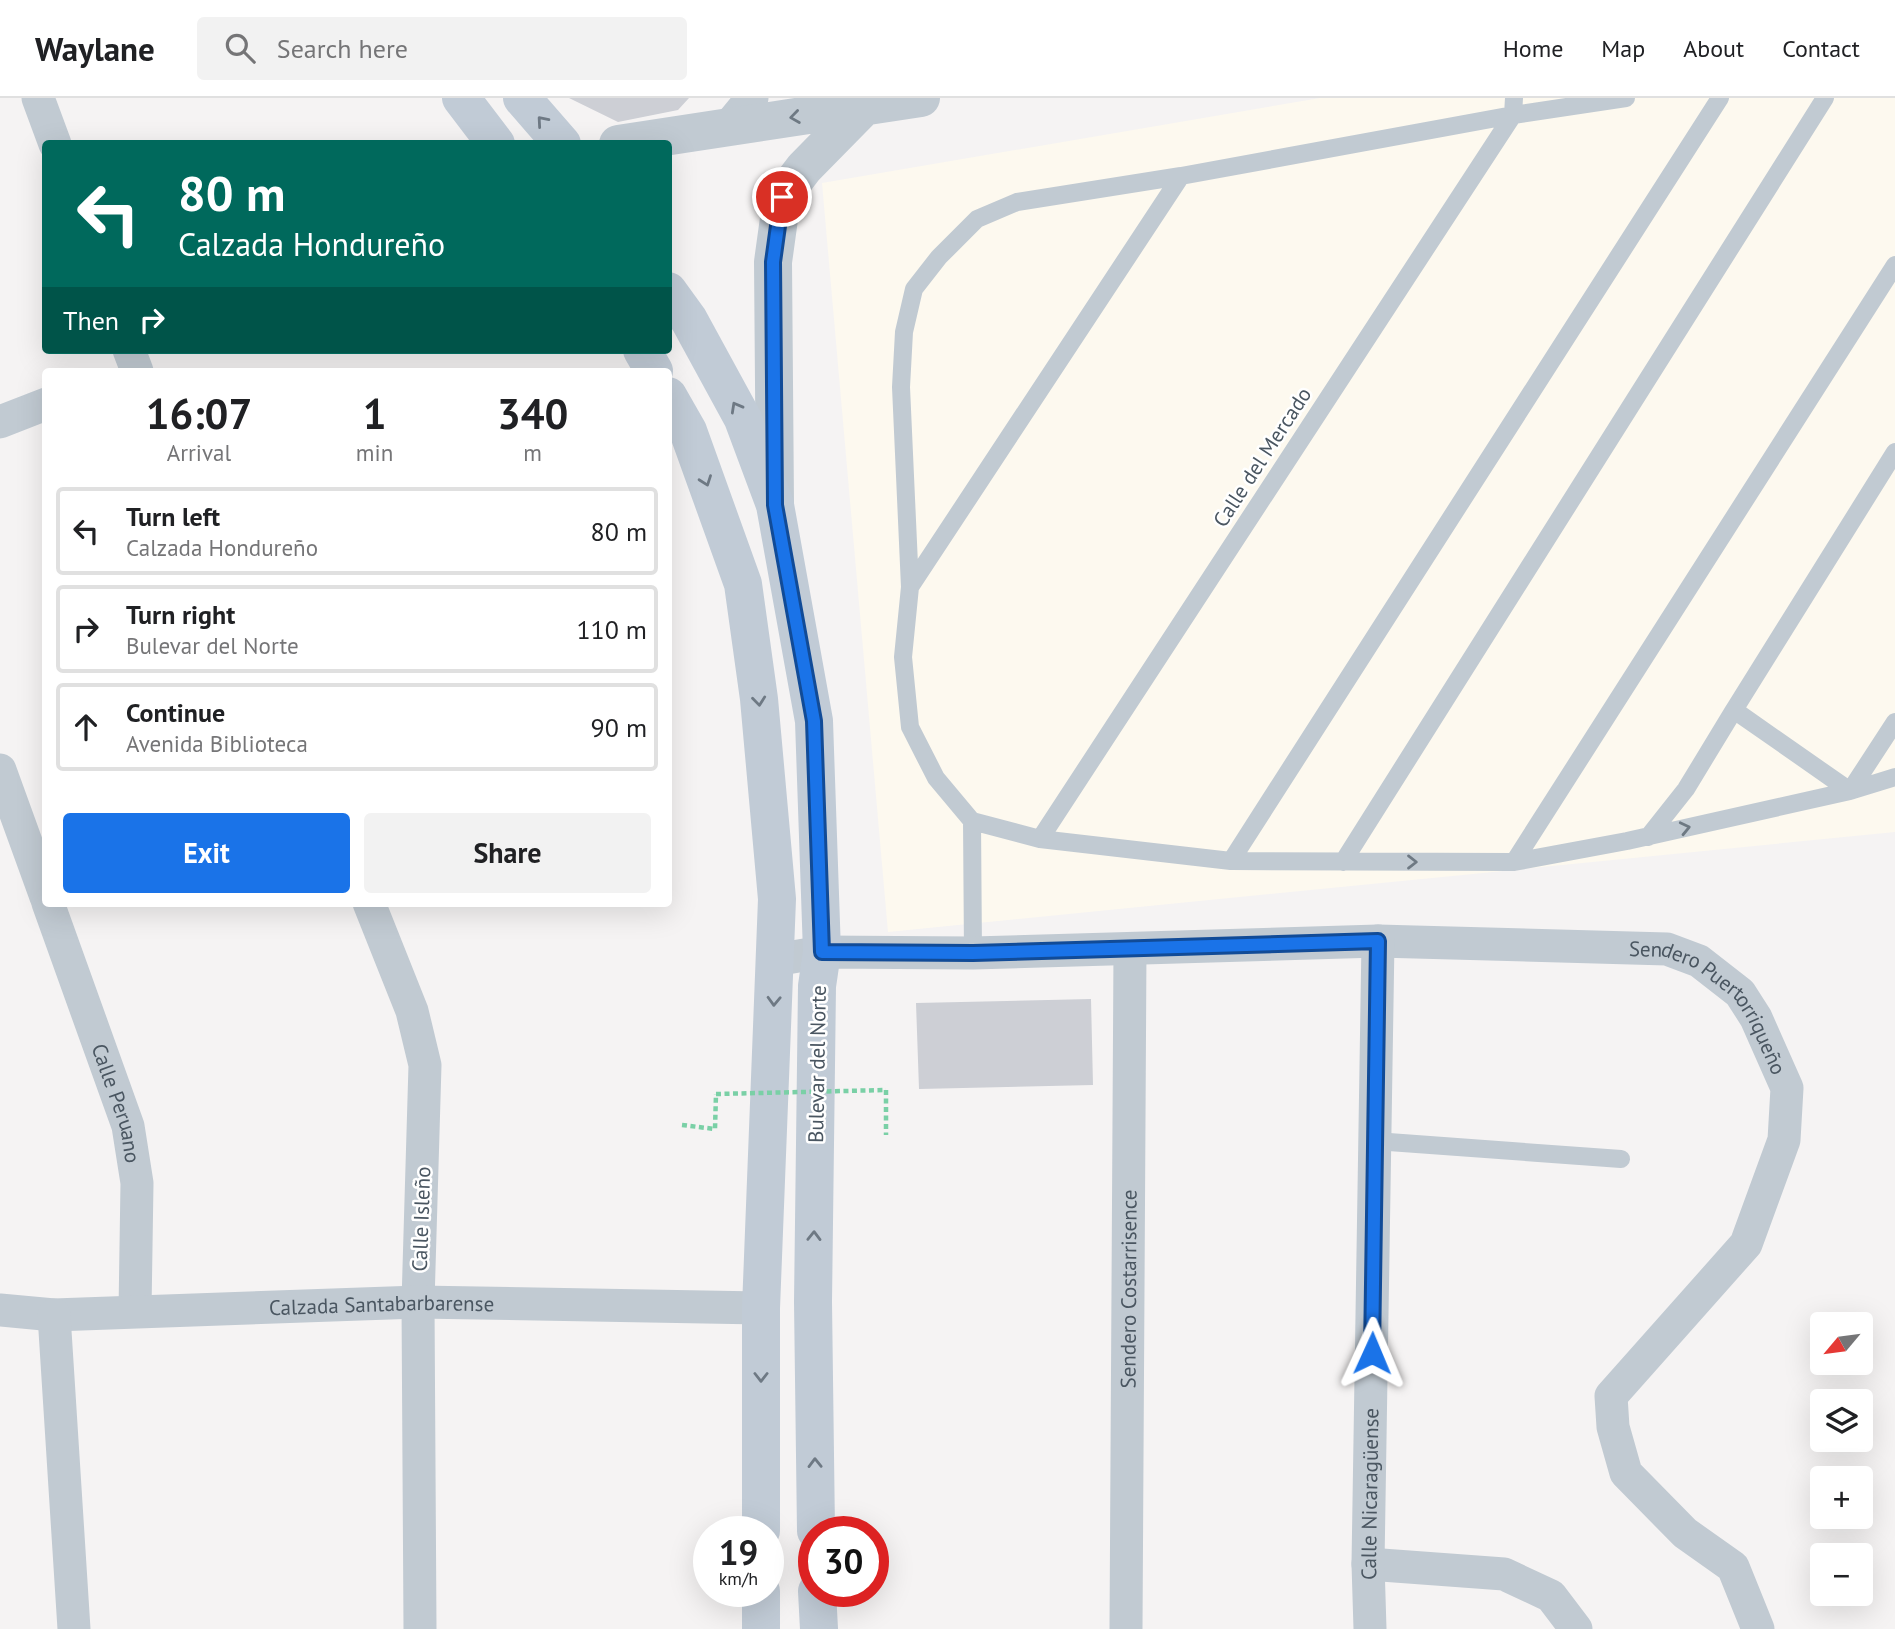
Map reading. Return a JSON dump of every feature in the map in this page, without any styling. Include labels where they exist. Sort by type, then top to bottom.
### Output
[{"type":"main road","points":[[461,98],[493,140]]},
{"type":"main road","points":[[522,98],[559,140]]},
{"type":"main road","name":"Bulevar del Norte","points":[[672,297],[689,320],[743,419],[775,505],[814,721],[822,952],[817,986],[814,1233],[816,1516]]},
{"type":"main road","name":"Bulevar del Norte","points":[[672,403],[688,431],[743,584],[760,699],[777,899],[761,1308],[761,1516]]},
{"type":"main road","points":[[761,1607],[761,1629]]},
{"type":"main road","points":[[818,1607],[819,1629]]},
{"type":"street","points":[[38,98],[54,140]]},
{"type":"street","points":[[633,140],[741,112],[863,108],[921,98]]},
{"type":"street","points":[[775,505],[773,262],[782,197],[803,168],[863,108]]},
{"type":"street","points":[[0,422],[42,406]]},
{"type":"street","points":[[0,770],[42,886]]},
{"type":"street","name":"Calle Peruano","points":[[49,907],[128,1126],[136,1183],[135,1311]]},
{"type":"street","name":"Calle Isleño","points":[[371,907],[412,1011],[425,1065],[418,1302],[421,1629]]},
{"type":"street","points":[[775,960],[822,952],[973,953],[1378,941]]},
{"type":"street","name":"Calle Nicaragüense","points":[[1370,1629],[1368,1564],[1378,941]]},
{"type":"street","name":"Sendero Puertorriqueño","points":[[1378,941],[1667,948],[1699,961],[1740,993],[1756,1018],[1787,1088],[1784,1140],[1746,1244],[1611,1396],[1613,1427],[1626,1474],[1685,1532],[1733,1567],[1758,1629]]},
{"type":"street","name":"Sendero Costarrisence","points":[[1126,1629],[1130,949]]},
{"type":"street","name":"Calzada Santabarbarense","points":[[0,1310],[54,1315],[418,1302],[761,1308]]},
{"type":"street","points":[[54,1315],[74,1629]]},
{"type":"street","points":[[1368,1564],[1504,1574],[1551,1596],[1576,1629]]},
{"type":"lane","points":[[1626,98],[1514,107],[1181,176],[1017,202],[977,219],[939,257],[914,289],[904,332],[901,387],[910,587],[903,657],[910,727],[936,778],[972,821],[1040,839],[1231,861],[1514,862],[1648,836],[1850,791],[1895,777]]},
{"type":"lane","points":[[1231,861],[1720,98]]},
{"type":"lane","points":[[1343,862],[1825,98]]},
{"type":"lane","name":"Calle del Mercado","points":[[1040,839],[1514,107]]},
{"type":"lane","points":[[910,587],[1181,176]]},
{"type":"lane","points":[[1514,862],[1895,265]]},
{"type":"lane","points":[[1648,836],[1686,789],[1895,452]]},
{"type":"lane","points":[[1734,710],[1850,791]]},
{"type":"lane","points":[[1850,791],[1895,722]]},
{"type":"lane","points":[[972,821],[973,953]]},
{"type":"lane","points":[[1375,1141],[1621,1159]]},
{"type":"path","points":[[682,1125],[715,1129],[716,1094],[886,1090],[886,1135]]},
{"type":"shaded area","points":[[1320,98],[1895,98],[1895,832],[888,932],[822,183]]},
{"type":"building","points":[[569,98],[689,98],[678,110],[618,122]]},
{"type":"building","points":[[1091,999],[1093,1085],[919,1089],[916,1003]]},
{"type":"route","points":[[782,197],[773,262],[775,505],[814,721],[822,952],[973,953],[1378,941],[1372,1353]]}]
